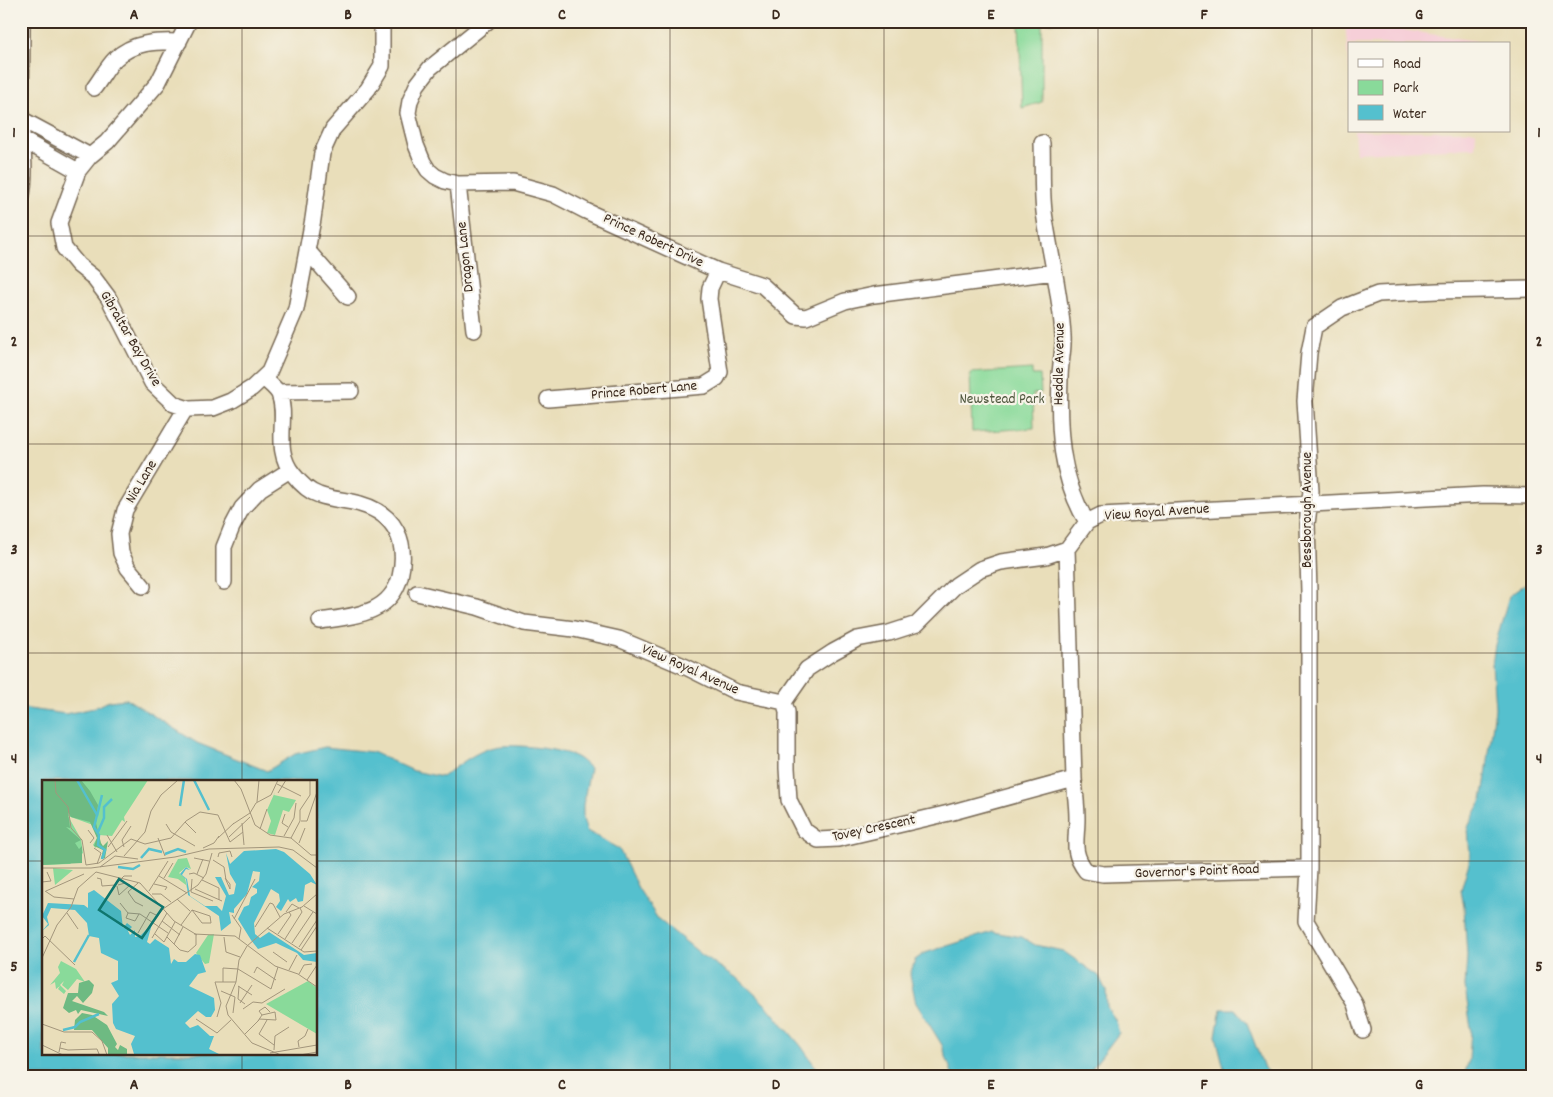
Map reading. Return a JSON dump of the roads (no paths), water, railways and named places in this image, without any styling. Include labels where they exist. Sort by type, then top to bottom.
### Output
[{"type":"street","points":[[21,200],[24,190],[21,119],[22,21]]},
{"type":"street","name":"Gibraltar Bay Drive","points":[[186,408],[174,404],[152,383],[108,298],[93,277],[78,265],[64,248],[59,223],[78,171],[90,156],[107,142],[158,83],[189,21]]},
{"type":"street","points":[[186,408],[213,408],[231,401],[252,388],[269,372],[296,309],[322,153],[333,130],[368,89],[382,66],[382,21]]},
{"type":"street","name":"Prince Robert Drive","points":[[488,21],[430,68],[417,85],[410,101],[408,113],[410,125],[423,162],[435,176],[445,181],[458,184],[513,183],[553,194],[718,271],[762,285],[796,316],[806,317],[845,301],[874,295],[1054,272]]},
{"type":"street","points":[[94,88],[115,59],[135,46],[157,41],[179,42]]},
{"type":"street","points":[[21,119],[90,156]]},
{"type":"street","points":[[22,140],[78,171]]},
{"type":"street","name":"Heddle Avenue","points":[[1042,143],[1045,217],[1063,338],[1059,421],[1061,449],[1068,484],[1078,508],[1087,522]]},
{"type":"street","name":"Dragon Lane","points":[[458,184],[474,330]]},
{"type":"street","points":[[307,250],[348,297]]},
{"type":"street","name":"Prince Robert Lane","points":[[548,399],[704,386],[717,378],[720,372],[709,299],[710,288],[718,271]]},
{"type":"street","name":"Bessborough Avenue","points":[[1363,1030],[1355,1004],[1306,921],[1309,868],[1309,592],[1307,524],[1312,491],[1305,401],[1309,353],[1314,327],[1342,308],[1378,294],[1532,289]]},
{"type":"street","points":[[263,378],[278,392],[281,402],[282,445],[287,466],[300,483],[318,495],[361,504],[385,515],[396,527],[402,548],[400,577],[392,597],[370,612],[320,621]]},
{"type":"street","points":[[278,392],[351,391]]},
{"type":"street","name":"Nia Lane","points":[[143,586],[128,568],[121,553],[119,534],[125,510],[186,408]]},
{"type":"street","points":[[224,582],[224,547],[242,508],[260,489],[290,470]]},
{"type":"street","name":"View Royal Avenue","points":[[1067,549],[1087,522],[1101,515],[1484,495],[1532,496]]},
{"type":"street","points":[[784,702],[807,668],[857,639],[890,634],[918,624],[956,585],[980,569],[1000,562],[1046,556],[1067,549],[1074,779]]},
{"type":"street","name":"View Royal Avenue","points":[[417,593],[477,607],[524,623],[574,629],[620,639],[686,667],[736,692],[784,702]]},
{"type":"street","name":"Tovey Crescent","points":[[784,702],[787,712],[789,800],[804,830],[818,840],[838,839],[949,814],[1074,779]]},
{"type":"street","name":"Governor's Point Road","points":[[1074,779],[1077,818],[1076,850],[1078,862],[1086,871],[1103,874],[1309,868]]},
{"type":"water","points":[[1532,579],[1532,1076],[1464,1076],[1469,1060],[1471,1029],[1465,987],[1467,956],[1461,890],[1470,859],[1468,827],[1482,800],[1485,783],[1495,708],[1492,664],[1495,645],[1509,596]]},
{"type":"water","points":[[127,699],[197,743],[267,771],[295,754],[325,747],[372,752],[414,771],[442,777],[474,755],[495,747],[538,748],[562,752],[578,758],[590,768],[583,805],[583,819],[587,831],[619,849],[638,888],[658,919],[702,955],[740,980],[767,1006],[801,1046],[822,1076],[21,1076],[21,708],[66,714],[94,708],[109,701]]},
{"type":"water","points":[[992,932],[1022,937],[1035,945],[1063,951],[1099,976],[1106,991],[1107,1007],[1116,1021],[1119,1033],[1086,1076],[953,1076],[942,1045],[916,1003],[910,975],[915,960],[925,953]]},
{"type":"water","points":[[1221,1009],[1235,1009],[1247,1023],[1264,1068],[1271,1076],[1226,1076],[1216,1036]]},
{"type":"park label","name":"Newstead Park","points":[[1002,400]]}]
